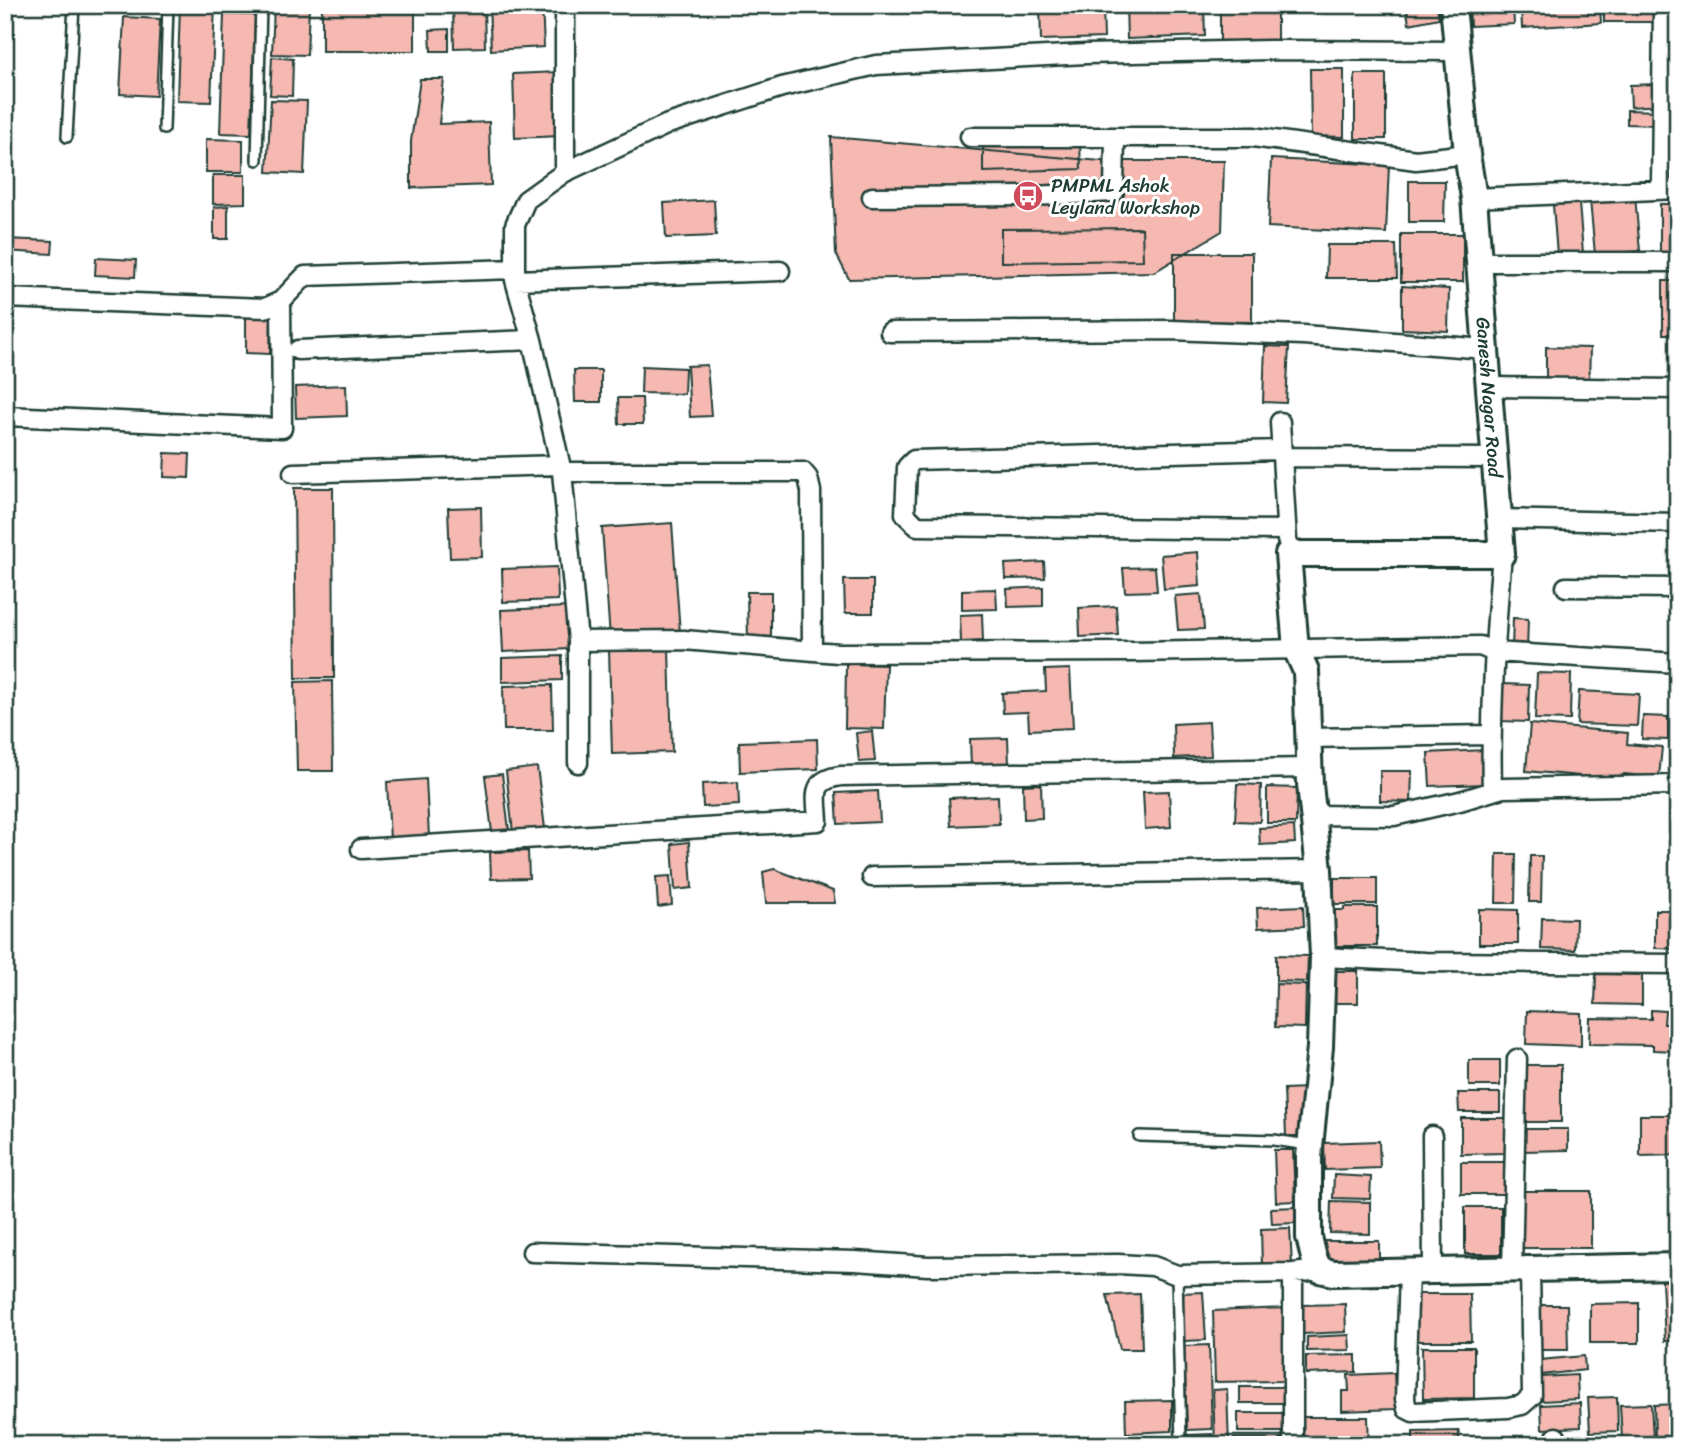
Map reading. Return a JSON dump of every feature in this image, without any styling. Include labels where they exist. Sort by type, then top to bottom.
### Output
[{"type":"street","points":[[565,5],[565,172]]},
{"type":"street","name":"Ganesh Nagar Road","points":[[1453,5],[1467,154],[1474,198],[1502,554],[1490,735],[1492,791]]},
{"type":"street","points":[[1474,198],[1670,189],[1663,5]]},
{"type":"street","points":[[578,763],[578,641],[561,469],[515,274],[515,225],[526,200],[565,172],[668,124],[782,87],[876,65],[1099,54],[1270,50],[1459,51]]},
{"type":"street","points":[[970,137],[1252,137],[1416,160],[1467,154]]},
{"type":"street","points":[[872,197],[1032,196],[1114,192],[1115,137]]},
{"type":"street","points":[[1479,262],[1678,262]]},
{"type":"street","points":[[5,298],[265,308],[282,301],[305,276],[780,271]]},
{"type":"street","points":[[5,416],[282,428],[282,301]]},
{"type":"street","points":[[890,332],[1171,330],[1303,335],[1486,349]]},
{"type":"street","points":[[298,350],[532,340]]},
{"type":"street","points":[[1489,387],[1678,389]]},
{"type":"street","points":[[1280,422],[1296,649],[1306,671],[1308,738],[1319,870],[1323,957],[1320,1048],[1310,1145],[1310,1237],[1314,1258],[1320,1270]]},
{"type":"street","points":[[1494,458],[1282,454],[914,460],[907,467],[905,514],[917,526],[1502,554]]},
{"type":"street","points":[[293,473],[561,469],[803,472],[808,478],[811,492],[812,651]]},
{"type":"street","points":[[1499,519],[1678,523]]},
{"type":"street","points":[[1566,587],[1678,588]]},
{"type":"street","points":[[578,641],[684,640],[838,653],[1104,653],[1480,646],[1494,652],[1678,663]]},
{"type":"street","points":[[1308,738],[1490,735]]},
{"type":"street","points":[[361,849],[818,821],[816,792],[828,777],[1310,768]]},
{"type":"street","points":[[1314,815],[1394,816],[1492,791],[1521,787],[1678,785]]},
{"type":"street","points":[[872,877],[1319,870]]},
{"type":"street","points":[[1323,957],[1425,962],[1678,964]]},
{"type":"street","points":[[1409,1270],[1405,1399],[1407,1409],[1413,1412],[1508,1408],[1529,1401],[1532,1396],[1521,1269],[1517,1059]]},
{"type":"street","points":[[1432,1136],[1433,1270]]},
{"type":"street","points":[[532,1252],[855,1261],[928,1266],[1118,1264],[1153,1266],[1177,1275],[1320,1270],[1334,1272],[1678,1266]]},
{"type":"street","points":[[1293,1273],[1293,1445]]},
{"type":"lane","points":[[67,137],[74,5]]},
{"type":"lane","points":[[164,129],[168,5]]},
{"type":"lane","points":[[257,160],[261,5]]},
{"type":"lane","points":[[1139,1136],[1274,1140],[1310,1145]]},
{"type":"lane","points":[[1177,1275],[1181,1445]]},
{"type":"building","points":[[180,5],[215,5],[211,102],[177,101]]},
{"type":"building","points":[[274,5],[309,5],[307,55],[272,54]]},
{"type":"building","points":[[322,5],[415,5],[415,51],[322,51]]},
{"type":"building","points":[[453,5],[484,5],[485,47],[454,48]]},
{"type":"building","points":[[489,5],[542,5],[544,47],[491,50]]},
{"type":"building","points":[[1040,5],[1103,5],[1104,38],[1041,40]]},
{"type":"building","points":[[1126,5],[1204,5],[1205,36],[1127,39]]},
{"type":"building","points":[[1220,5],[1277,5],[1277,42],[1220,42]]},
{"type":"building","points":[[1406,5],[1437,5],[1439,18],[1409,24]]},
{"type":"building","points":[[1469,5],[1513,5],[1514,24],[1470,26]]},
{"type":"building","points":[[1521,5],[1600,5],[1601,23],[1522,28]]},
{"type":"building","points":[[1604,5],[1663,5],[1663,22],[1604,22]]},
{"type":"building","points":[[224,14],[255,15],[251,134],[220,133]]},
{"type":"building","points":[[124,17],[160,19],[156,96],[120,94]]},
{"type":"building","points":[[449,29],[449,51],[431,51],[430,30]]},
{"type":"building","points":[[272,57],[293,59],[292,96],[270,95]]},
{"type":"building","points":[[1310,69],[1344,69],[1344,137],[1311,136]]},
{"type":"building","points":[[559,72],[561,136],[515,138],[513,74]]},
{"type":"building","points":[[1355,74],[1386,74],[1386,139],[1355,139]]},
{"type":"building","points":[[1668,75],[1678,75],[1678,91],[1668,91]]},
{"type":"building","points":[[420,79],[444,79],[439,124],[489,122],[491,185],[411,188],[411,141]]},
{"type":"building","points":[[1659,84],[1660,105],[1631,107],[1630,85]]},
{"type":"building","points":[[1673,95],[1678,95],[1678,120],[1673,120]]},
{"type":"building","points":[[271,100],[307,101],[304,174],[267,172]]},
{"type":"building","points":[[1627,110],[1658,111],[1658,125],[1627,124]]},
{"type":"building","points":[[1668,121],[1678,121],[1678,141],[1667,141]]},
{"type":"building","name":"PMPML Ashok Leyland Workshop","points":[[831,137],[1101,161],[1224,161],[1222,231],[1154,272],[849,279],[836,254]]},
{"type":"building","points":[[206,139],[243,140],[243,172],[206,172]]},
{"type":"building","points":[[1080,143],[1081,169],[983,172],[983,145]]},
{"type":"building","points":[[1670,144],[1678,145],[1678,167],[1670,167]]},
{"type":"building","points":[[1271,159],[1389,165],[1386,233],[1268,227]]},
{"type":"building","points":[[213,175],[245,175],[245,203],[213,204]]},
{"type":"building","points":[[1409,181],[1445,181],[1444,222],[1409,222]]},
{"type":"building","points":[[1635,196],[1640,251],[1595,254],[1590,200]]},
{"type":"building","points":[[714,200],[716,236],[666,238],[664,203]]},
{"type":"building","points":[[1579,203],[1583,253],[1557,255],[1553,205]]},
{"type":"building","points":[[1660,204],[1678,204],[1678,255],[1660,255]]},
{"type":"building","points":[[228,206],[228,239],[214,239],[214,207]]},
{"type":"building","points":[[1142,228],[1143,260],[1001,262],[1001,229]]},
{"type":"building","points":[[1401,234],[1463,234],[1463,282],[1401,282]]},
{"type":"building","points":[[5,239],[53,241],[52,254],[5,251]]},
{"type":"building","points":[[1327,245],[1396,245],[1397,278],[1326,278]]},
{"type":"building","points":[[1174,253],[1252,253],[1252,322],[1174,321]]},
{"type":"building","points":[[96,258],[136,260],[135,277],[95,275]]},
{"type":"building","points":[[1663,281],[1678,281],[1678,334],[1663,334]]},
{"type":"building","points":[[1402,286],[1449,289],[1448,331],[1402,329]]},
{"type":"building","points":[[246,316],[271,317],[270,354],[246,353]]},
{"type":"building","points":[[1265,346],[1289,347],[1286,403],[1263,402]]},
{"type":"building","points":[[1546,347],[1590,348],[1589,382],[1546,381]]},
{"type":"building","points":[[707,365],[711,416],[690,417],[687,366]]},
{"type":"building","points":[[642,366],[685,368],[684,394],[641,393]]},
{"type":"building","points":[[574,370],[601,370],[601,402],[575,402]]},
{"type":"building","points":[[346,385],[347,416],[296,418],[295,387]]},
{"type":"building","points":[[618,398],[642,398],[643,424],[619,424]]},
{"type":"building","points":[[165,453],[190,454],[189,478],[164,477]]},
{"type":"building","points":[[294,488],[333,488],[334,678],[296,678]]},
{"type":"building","points":[[481,507],[482,557],[450,558],[448,508]]},
{"type":"building","points":[[672,523],[680,633],[610,638],[602,528]]},
{"type":"building","points":[[1198,552],[1200,586],[1164,589],[1161,555]]},
{"type":"building","points":[[1044,562],[1045,578],[1006,579],[1005,564]]},
{"type":"building","points":[[557,567],[558,600],[503,602],[502,569]]},
{"type":"building","points":[[1155,567],[1157,591],[1125,592],[1123,568]]},
{"type":"building","points":[[844,580],[873,580],[873,613],[845,613]]},
{"type":"building","points":[[1043,587],[1043,606],[1008,607],[1007,589]]},
{"type":"building","points":[[996,589],[997,609],[962,610],[962,590]]},
{"type":"building","points":[[747,592],[771,592],[771,640],[748,640]]},
{"type":"building","points":[[1201,594],[1204,629],[1178,630],[1175,596]]},
{"type":"building","points":[[1116,606],[1118,635],[1080,637],[1079,608]]},
{"type":"building","points":[[568,607],[570,649],[503,652],[501,610]]},
{"type":"building","points":[[982,614],[983,641],[961,642],[960,615]]},
{"type":"building","points":[[1513,618],[1528,619],[1527,651],[1512,650]]},
{"type":"building","points":[[669,649],[672,752],[612,754],[609,650]]},
{"type":"building","points":[[562,656],[562,680],[502,682],[502,658]]},
{"type":"building","points":[[846,664],[886,665],[884,729],[845,728]]},
{"type":"building","points":[[1070,669],[1073,728],[1029,730],[1028,712],[1003,713],[1002,693],[1046,691],[1045,670]]},
{"type":"building","points":[[1537,673],[1571,674],[1570,720],[1535,719]]},
{"type":"building","points":[[332,681],[333,771],[297,771],[295,682]]},
{"type":"building","points":[[1503,684],[1529,685],[1528,722],[1501,721]]},
{"type":"building","points":[[552,685],[553,730],[504,730],[503,686]]},
{"type":"building","points":[[1579,691],[1639,694],[1637,726],[1577,724]]},
{"type":"building","points":[[1643,716],[1668,717],[1668,740],[1642,739]]},
{"type":"building","points":[[1209,722],[1211,756],[1174,758],[1173,724]]},
{"type":"building","points":[[1530,724],[1628,733],[1627,744],[1662,747],[1659,777],[1624,774],[1624,780],[1526,771]]},
{"type":"building","points":[[872,731],[875,761],[859,762],[856,733]]},
{"type":"building","points":[[1008,738],[1009,764],[971,766],[970,739]]},
{"type":"building","points":[[817,739],[818,769],[740,772],[739,742]]},
{"type":"building","points":[[1484,750],[1486,784],[1430,786],[1428,753]]},
{"type":"building","points":[[537,767],[545,828],[513,832],[506,771]]},
{"type":"building","points":[[1380,771],[1412,771],[1411,802],[1380,801]]},
{"type":"building","points":[[502,774],[509,830],[492,832],[485,776]]},
{"type":"building","points":[[426,779],[429,837],[390,840],[387,782]]},
{"type":"building","points":[[738,782],[739,805],[703,807],[702,784]]},
{"type":"building","points":[[1041,784],[1042,818],[1024,819],[1023,785]]},
{"type":"building","points":[[1237,784],[1261,785],[1260,822],[1235,821]]},
{"type":"building","points":[[1267,787],[1297,788],[1296,823],[1267,823]]},
{"type":"building","points":[[878,791],[880,822],[838,824],[836,793]]},
{"type":"building","points":[[1169,791],[1171,827],[1145,829],[1143,792]]},
{"type":"building","points":[[998,796],[999,824],[951,826],[949,798]]},
{"type":"building","points":[[1294,826],[1295,843],[1260,845],[1259,828]]},
{"type":"building","points":[[689,842],[692,888],[675,890],[672,844]]},
{"type":"building","points":[[528,851],[529,878],[491,879],[490,852]]},
{"type":"building","points":[[1497,854],[1516,854],[1515,903],[1496,903]]},
{"type":"building","points":[[1530,856],[1542,856],[1541,902],[1529,902]]},
{"type":"building","points":[[774,869],[833,891],[835,903],[766,903],[763,872]]},
{"type":"building","points":[[670,876],[672,905],[658,907],[656,877]]},
{"type":"building","points":[[1334,878],[1377,878],[1377,904],[1334,904]]},
{"type":"building","points":[[1303,906],[1304,926],[1258,928],[1257,908]]},
{"type":"building","points":[[1344,907],[1377,907],[1377,946],[1335,946],[1335,924],[1329,924],[1329,910],[1344,910]]},
{"type":"building","points":[[1479,909],[1518,910],[1518,944],[1479,944]]},
{"type":"building","points":[[1655,910],[1678,910],[1678,949],[1655,948]]},
{"type":"building","points":[[1542,918],[1576,919],[1575,950],[1541,949]]},
{"type":"building","points":[[1276,955],[1308,956],[1307,982],[1276,981]]},
{"type":"building","points":[[1335,971],[1358,971],[1358,1003],[1334,1003]]},
{"type":"building","points":[[1596,974],[1642,975],[1642,1005],[1595,1004]]},
{"type":"building","points":[[1276,984],[1306,985],[1305,1028],[1275,1027]]},
{"type":"building","points":[[1651,1010],[1665,1011],[1664,1024],[1678,1024],[1678,1051],[1653,1050],[1653,1045],[1589,1044],[1590,1018],[1651,1019]]},
{"type":"building","points":[[1527,1011],[1581,1013],[1581,1046],[1526,1044]]},
{"type":"building","points":[[1469,1060],[1500,1060],[1500,1086],[1469,1086]]},
{"type":"building","points":[[1524,1065],[1561,1065],[1561,1122],[1525,1122]]},
{"type":"building","points":[[1307,1088],[1309,1136],[1286,1136],[1284,1089]]},
{"type":"building","points":[[1458,1093],[1500,1093],[1500,1112],[1459,1112]]},
{"type":"building","points":[[1640,1115],[1678,1115],[1678,1155],[1640,1156]]},
{"type":"building","points":[[1461,1118],[1505,1118],[1505,1153],[1461,1154]]},
{"type":"building","points":[[1523,1129],[1568,1129],[1568,1150],[1523,1151]]},
{"type":"building","points":[[1379,1141],[1380,1168],[1325,1170],[1324,1143]]},
{"type":"building","points":[[1274,1150],[1293,1150],[1295,1201],[1276,1202]]},
{"type":"building","points":[[1461,1162],[1504,1162],[1504,1194],[1461,1194]]},
{"type":"building","points":[[1334,1175],[1371,1177],[1370,1199],[1333,1198]]},
{"type":"building","points":[[1522,1191],[1591,1191],[1591,1248],[1522,1248]]},
{"type":"building","points":[[1331,1201],[1370,1202],[1370,1234],[1330,1233]]},
{"type":"building","points":[[1297,1207],[1298,1223],[1272,1224],[1271,1208]]},
{"type":"building","points":[[1465,1207],[1501,1207],[1501,1254],[1465,1254]]},
{"type":"building","points":[[1290,1228],[1292,1266],[1262,1267],[1261,1229]]},
{"type":"building","points":[[1320,1241],[1379,1241],[1379,1263],[1320,1263]]},
{"type":"building","points":[[1678,1280],[1678,1341],[1665,1341],[1662,1281]]},
{"type":"building","points":[[1203,1292],[1206,1340],[1184,1341],[1181,1293]]},
{"type":"building","points":[[1140,1294],[1142,1349],[1120,1349],[1107,1295]]},
{"type":"building","points":[[1417,1294],[1470,1294],[1471,1341],[1417,1341]]},
{"type":"building","points":[[1639,1303],[1639,1343],[1590,1343],[1590,1304]]},
{"type":"building","points":[[1345,1304],[1346,1332],[1302,1334],[1301,1305]]},
{"type":"building","points":[[1538,1305],[1567,1305],[1568,1350],[1539,1350]]},
{"type":"building","points":[[1286,1308],[1288,1381],[1215,1382],[1213,1311]]},
{"type":"building","points":[[1349,1335],[1350,1350],[1307,1351],[1307,1337]]},
{"type":"building","points":[[1209,1345],[1212,1429],[1187,1430],[1184,1346]]},
{"type":"building","points":[[1422,1347],[1474,1347],[1474,1398],[1423,1399]]},
{"type":"building","points":[[1356,1355],[1356,1372],[1306,1374],[1306,1356]]},
{"type":"building","points":[[1584,1356],[1585,1370],[1541,1375],[1540,1360]]},
{"type":"building","points":[[1394,1373],[1396,1409],[1342,1411],[1342,1391],[1349,1391],[1348,1375]]},
{"type":"building","points":[[1577,1375],[1578,1399],[1542,1401],[1541,1377]]},
{"type":"building","points":[[1240,1387],[1288,1387],[1288,1403],[1240,1403]]},
{"type":"building","points":[[1227,1389],[1229,1445],[1215,1445],[1213,1390]]},
{"type":"building","points":[[1617,1397],[1618,1431],[1590,1432],[1588,1398]]},
{"type":"building","points":[[1172,1400],[1172,1431],[1126,1433],[1125,1401]]},
{"type":"building","points":[[1580,1403],[1581,1427],[1542,1429],[1541,1405]]},
{"type":"building","points":[[1651,1404],[1653,1438],[1622,1439],[1620,1405]]},
{"type":"building","points":[[1678,1404],[1678,1436],[1655,1437],[1654,1405]]},
{"type":"building","points":[[1238,1413],[1285,1413],[1285,1432],[1238,1432]]},
{"type":"building","points":[[1302,1417],[1368,1417],[1369,1445],[1303,1445]]},
{"type":"building","points":[[1459,1431],[1459,1445],[1413,1445],[1413,1432]]},
{"type":"building","points":[[1212,1434],[1213,1445],[1188,1445],[1188,1435]]},
{"type":"building","points":[[1234,1438],[1281,1438],[1281,1445],[1234,1445]]},
{"type":"building","points":[[1594,1439],[1594,1445],[1562,1445],[1562,1441]]},
{"type":"building","points":[[1678,1439],[1678,1445],[1660,1445],[1660,1440]]},
{"type":"building","points":[[1164,1440],[1164,1445],[1120,1445],[1120,1441]]},
{"type":"place","name":"PMPML Ashok Leyland Workshop","points":[[1028,196]]}]
